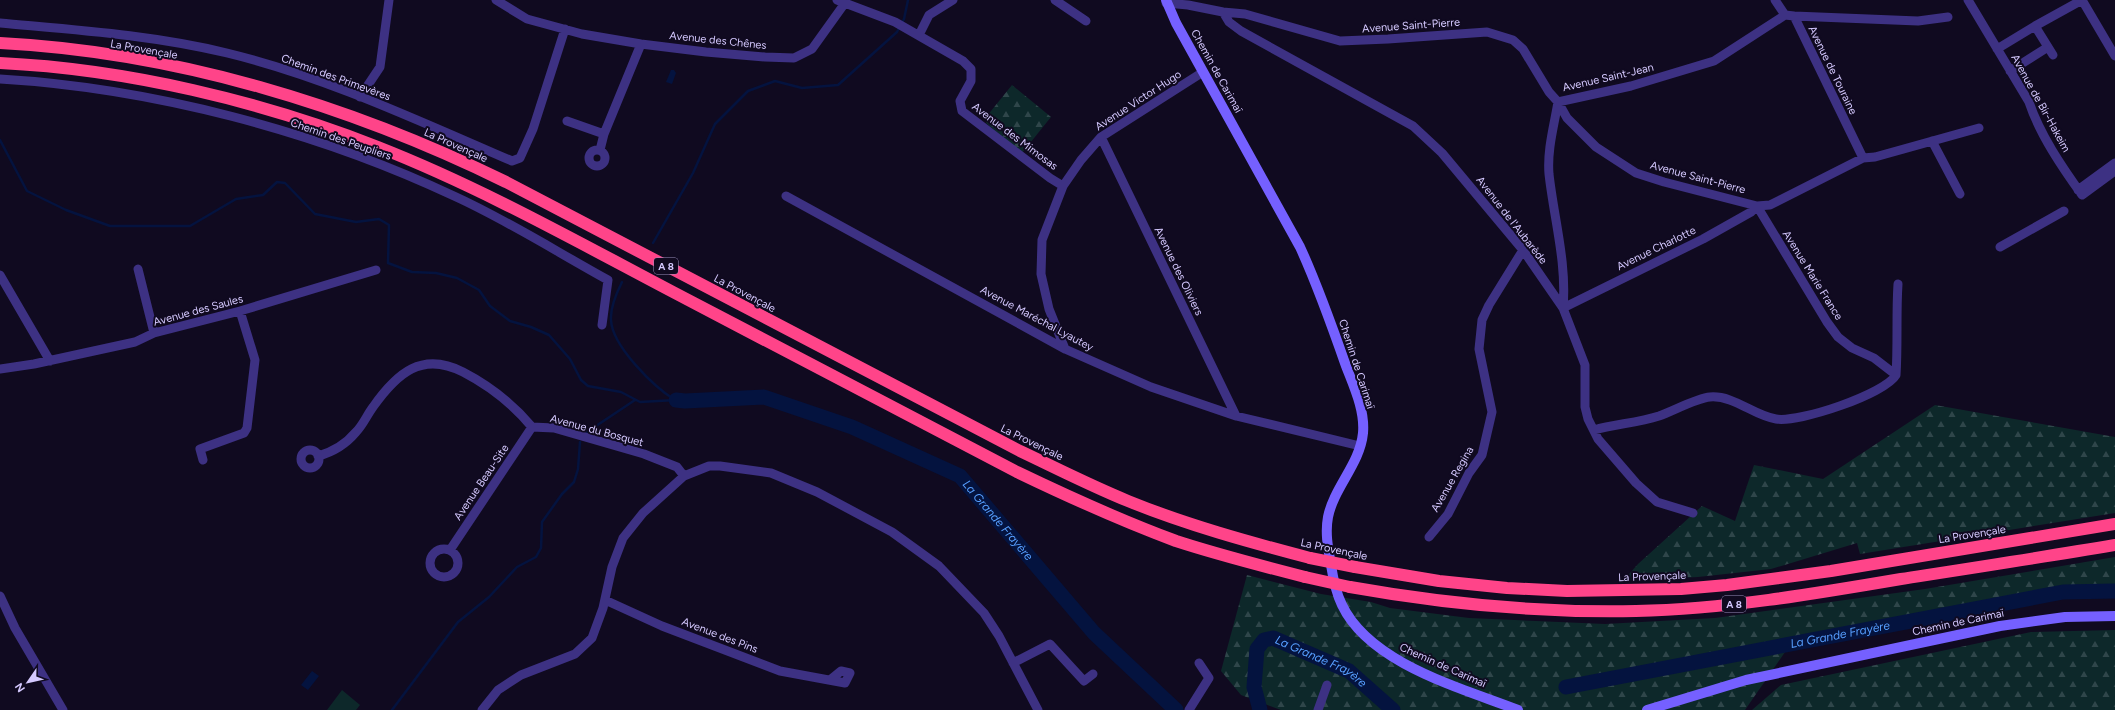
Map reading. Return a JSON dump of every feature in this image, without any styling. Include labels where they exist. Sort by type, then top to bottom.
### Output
[{"type":"highway","name":"La Provençale","points":[[0,43],[83,52],[200,72],[308,101],[386,129],[464,162],[506,182],[1020,451],[1087,483],[1129,501],[1181,520],[1224,534],[1310,558],[1439,581],[1507,588],[1567,591],[1681,589],[1727,585],[1824,572],[2115,524]]},
{"type":"highway","name":"A 8","points":[[0,63],[85,72],[207,94],[289,117],[378,147],[484,193],[1017,472],[1071,498],[1177,541],[1232,558],[1305,577],[1405,597],[1522,609],[1579,612],[1672,609],[1807,595],[2115,545]]},
{"type":"street","points":[[360,97],[380,67],[389,0]]},
{"type":"street","name":"Avenue des Chênes","points":[[496,0],[527,19],[566,29],[641,44],[764,57],[794,58],[812,49],[841,2]]},
{"type":"street","points":[[841,2],[895,22],[919,35],[929,15],[953,0]]},
{"type":"street","points":[[1055,0],[1086,21]]},
{"type":"street","name":"Avenue de Touraine","points":[[1775,0],[1789,16],[1864,158]]},
{"type":"street","name":"Avenue de Bir-Hakeim","points":[[1968,0],[2030,102],[2034,115],[2050,146],[2080,193]]},
{"type":"street","points":[[1997,49],[2082,0],[2115,56]]},
{"type":"street","name":"Avenue Saint-Pierre","points":[[1164,1],[1188,4],[1223,12],[1245,14],[1340,41],[1388,40],[1487,32],[1513,40],[1523,49],[1567,118],[1596,147],[1636,173],[1664,182],[1757,206],[1770,204],[1864,158],[1875,157],[1902,148],[1978,128]]},
{"type":"street","name":"Chemin de Carimaï","points":[[1164,1],[1300,248],[1316,282],[1360,408],[1363,433],[1360,446],[1334,496],[1327,524],[1327,540],[1333,573],[1342,605],[1349,617],[1366,637],[1399,661],[1518,710]]},
{"type":"street","name":"Avenue de l'Aubarède","points":[[1223,12],[1229,22],[1241,31],[1413,126],[1442,153],[1523,250],[1563,308],[1585,365],[1585,407],[1598,439],[1636,483],[1657,502],[1693,513]]},
{"type":"street","points":[[1789,16],[1918,21],[1948,17]]},
{"type":"street","name":"Avenue Saint-Jean","points":[[1563,308],[1565,288],[1549,173],[1550,140],[1558,102],[1631,86],[1714,61],[1789,16]]},
{"type":"street","name":"Chemin des Primevères","points":[[0,24],[155,39],[226,53],[283,69],[360,97],[512,161],[520,158],[533,129],[566,29]]},
{"type":"street","points":[[2010,71],[2051,51],[2035,26]]},
{"type":"street","name":"Avenue des Mimosas","points":[[919,35],[963,61],[971,69],[971,81],[960,102],[962,111],[1050,178],[1063,186]]},
{"type":"street","points":[[600,150],[604,134],[641,44]]},
{"type":"street","name":"Avenue Victor Hugo","points":[[1065,349],[1049,308],[1040,274],[1042,240],[1063,186],[1081,160],[1101,137],[1203,72]]},
{"type":"street","name":"Chemin des Peupliers","points":[[0,79],[47,82],[112,91],[227,116],[303,137],[402,173],[457,197],[608,280],[602,324]]},
{"type":"street","points":[[568,121],[604,134]]},
{"type":"street","name":"Avenue des Oliviers","points":[[1101,137],[1236,416]]},
{"type":"street","points":[[1932,141],[1960,194]]},
{"type":"street","points":[[2080,193],[2115,163]]},
{"type":"street","points":[[2080,193],[2115,171]]},
{"type":"street","name":"Avenue Maréchal Lyautey","points":[[786,196],[1065,349],[1151,386],[1236,416],[1360,446]]},
{"type":"street","name":"Avenue Charlotte","points":[[1563,308],[1703,239],[1751,212],[1757,206]]},
{"type":"street","name":"Avenue Marie France","points":[[1757,206],[1823,316],[1838,337],[1852,348],[1874,358],[1896,375]]},
{"type":"street","points":[[2000,247],[2064,211]]},
{"type":"street","name":"Avenue Regina","points":[[1429,537],[1448,514],[1469,473],[1482,454],[1492,412],[1478,349],[1482,320],[1489,305],[1523,250]]},
{"type":"street","points":[[138,269],[154,333]]},
{"type":"street","name":"Avenue des Saules","points":[[0,369],[135,342],[154,333],[240,311],[376,270]]},
{"type":"street","points":[[0,275],[50,360]]},
{"type":"street","points":[[1594,430],[1639,422],[1710,397],[1724,398],[1776,419],[1788,419],[1838,407],[1886,386],[1896,375],[1898,342],[1896,320],[1898,284]]},
{"type":"street","points":[[203,460],[200,449],[244,433],[247,428],[255,360],[240,311]]},
{"type":"street","points":[[318,456],[334,451],[356,433],[374,406],[389,388],[410,368],[430,362],[451,366],[497,392],[520,413],[532,427]]},
{"type":"street","name":"Avenue du Bosquet","points":[[532,427],[554,428],[644,454],[677,467],[684,476]]},
{"type":"street","name":"Avenue Beau-Site","points":[[450,550],[532,427]]},
{"type":"street","points":[[482,710],[498,690],[521,674],[575,654],[592,638],[605,600],[612,567],[623,538],[643,513],[684,476],[709,466],[755,469],[771,473],[817,492],[892,532],[939,566],[984,613],[999,636],[1038,710]]},
{"type":"street","points":[[0,596],[15,628],[63,710]]},
{"type":"street","name":"Avenue des Pins","points":[[605,600],[662,626],[780,671],[830,680]]},
{"type":"street","name":"Chemin de Carimaï","points":[[1647,710],[1746,680],[2000,626],[2065,617],[2115,616]]},
{"type":"street","points":[[1013,663],[1050,644],[1084,681],[1093,674]]},
{"type":"street","points":[[1189,710],[1209,678],[1199,663]]},
{"type":"street","points":[[1318,710],[1327,685]]},
{"type":"green space","points":[[1012,85],[1051,117],[1022,153],[986,123],[987,116]]},
{"type":"green space","points":[[1935,405],[2115,437],[2115,513],[1860,554],[1857,543],[1771,569],[1698,577],[1623,581],[1638,564],[1702,506],[1735,521],[1754,465],[1823,479]]},
{"type":"green space","points":[[2115,557],[2115,588],[2044,590],[1794,639],[1745,710],[1281,710],[1241,695],[1221,671],[1247,575],[1321,594],[1371,602],[1390,608],[1469,618],[1605,624],[1715,618],[1925,589]]},
{"type":"green space","points":[[2115,630],[2115,710],[1752,710],[1781,685],[2031,632]]},
{"type":"green space","points":[[342,690],[360,705],[356,710],[327,710]]},
{"type":"water","points":[[671,70],[674,70],[676,73],[672,84],[666,82]]},
{"type":"water","points":[[312,671],[319,676],[308,690],[301,685]]},
{"type":"waterway","points":[[653,243],[693,173],[715,124],[748,91],[775,81],[802,88],[838,85],[897,32],[904,19],[908,0]]},
{"type":"waterway","points":[[0,140],[27,191],[66,210],[110,226],[190,226],[236,199],[263,195],[277,182],[285,183],[315,214],[356,222],[379,219],[389,225],[388,263],[412,272],[436,273],[457,278],[479,290],[490,306],[510,321],[531,327],[549,335],[570,359],[581,380],[588,386],[621,392],[640,402],[676,400]]},
{"type":"waterway","points":[[622,282],[616,295],[611,315],[613,330],[618,342],[646,376],[656,386],[675,400]]},
{"type":"waterway","name":"La Grande Frayère","points":[[676,400],[685,401],[764,397],[852,427],[960,476],[1094,633],[1176,710]]},
{"type":"waterway","points":[[587,432],[635,400]]},
{"type":"waterway","points":[[392,710],[458,622],[489,597],[517,567],[536,557],[541,548],[542,522],[562,494],[574,482],[578,469],[580,442]]},
{"type":"waterway","name":"La Grande Frayère","points":[[1566,687],[2063,592],[2115,591]]},
{"type":"waterway","name":"La Grande Frayère","points":[[1260,710],[1254,687],[1257,649],[1264,640],[1273,638],[1349,671],[1393,710]]}]
